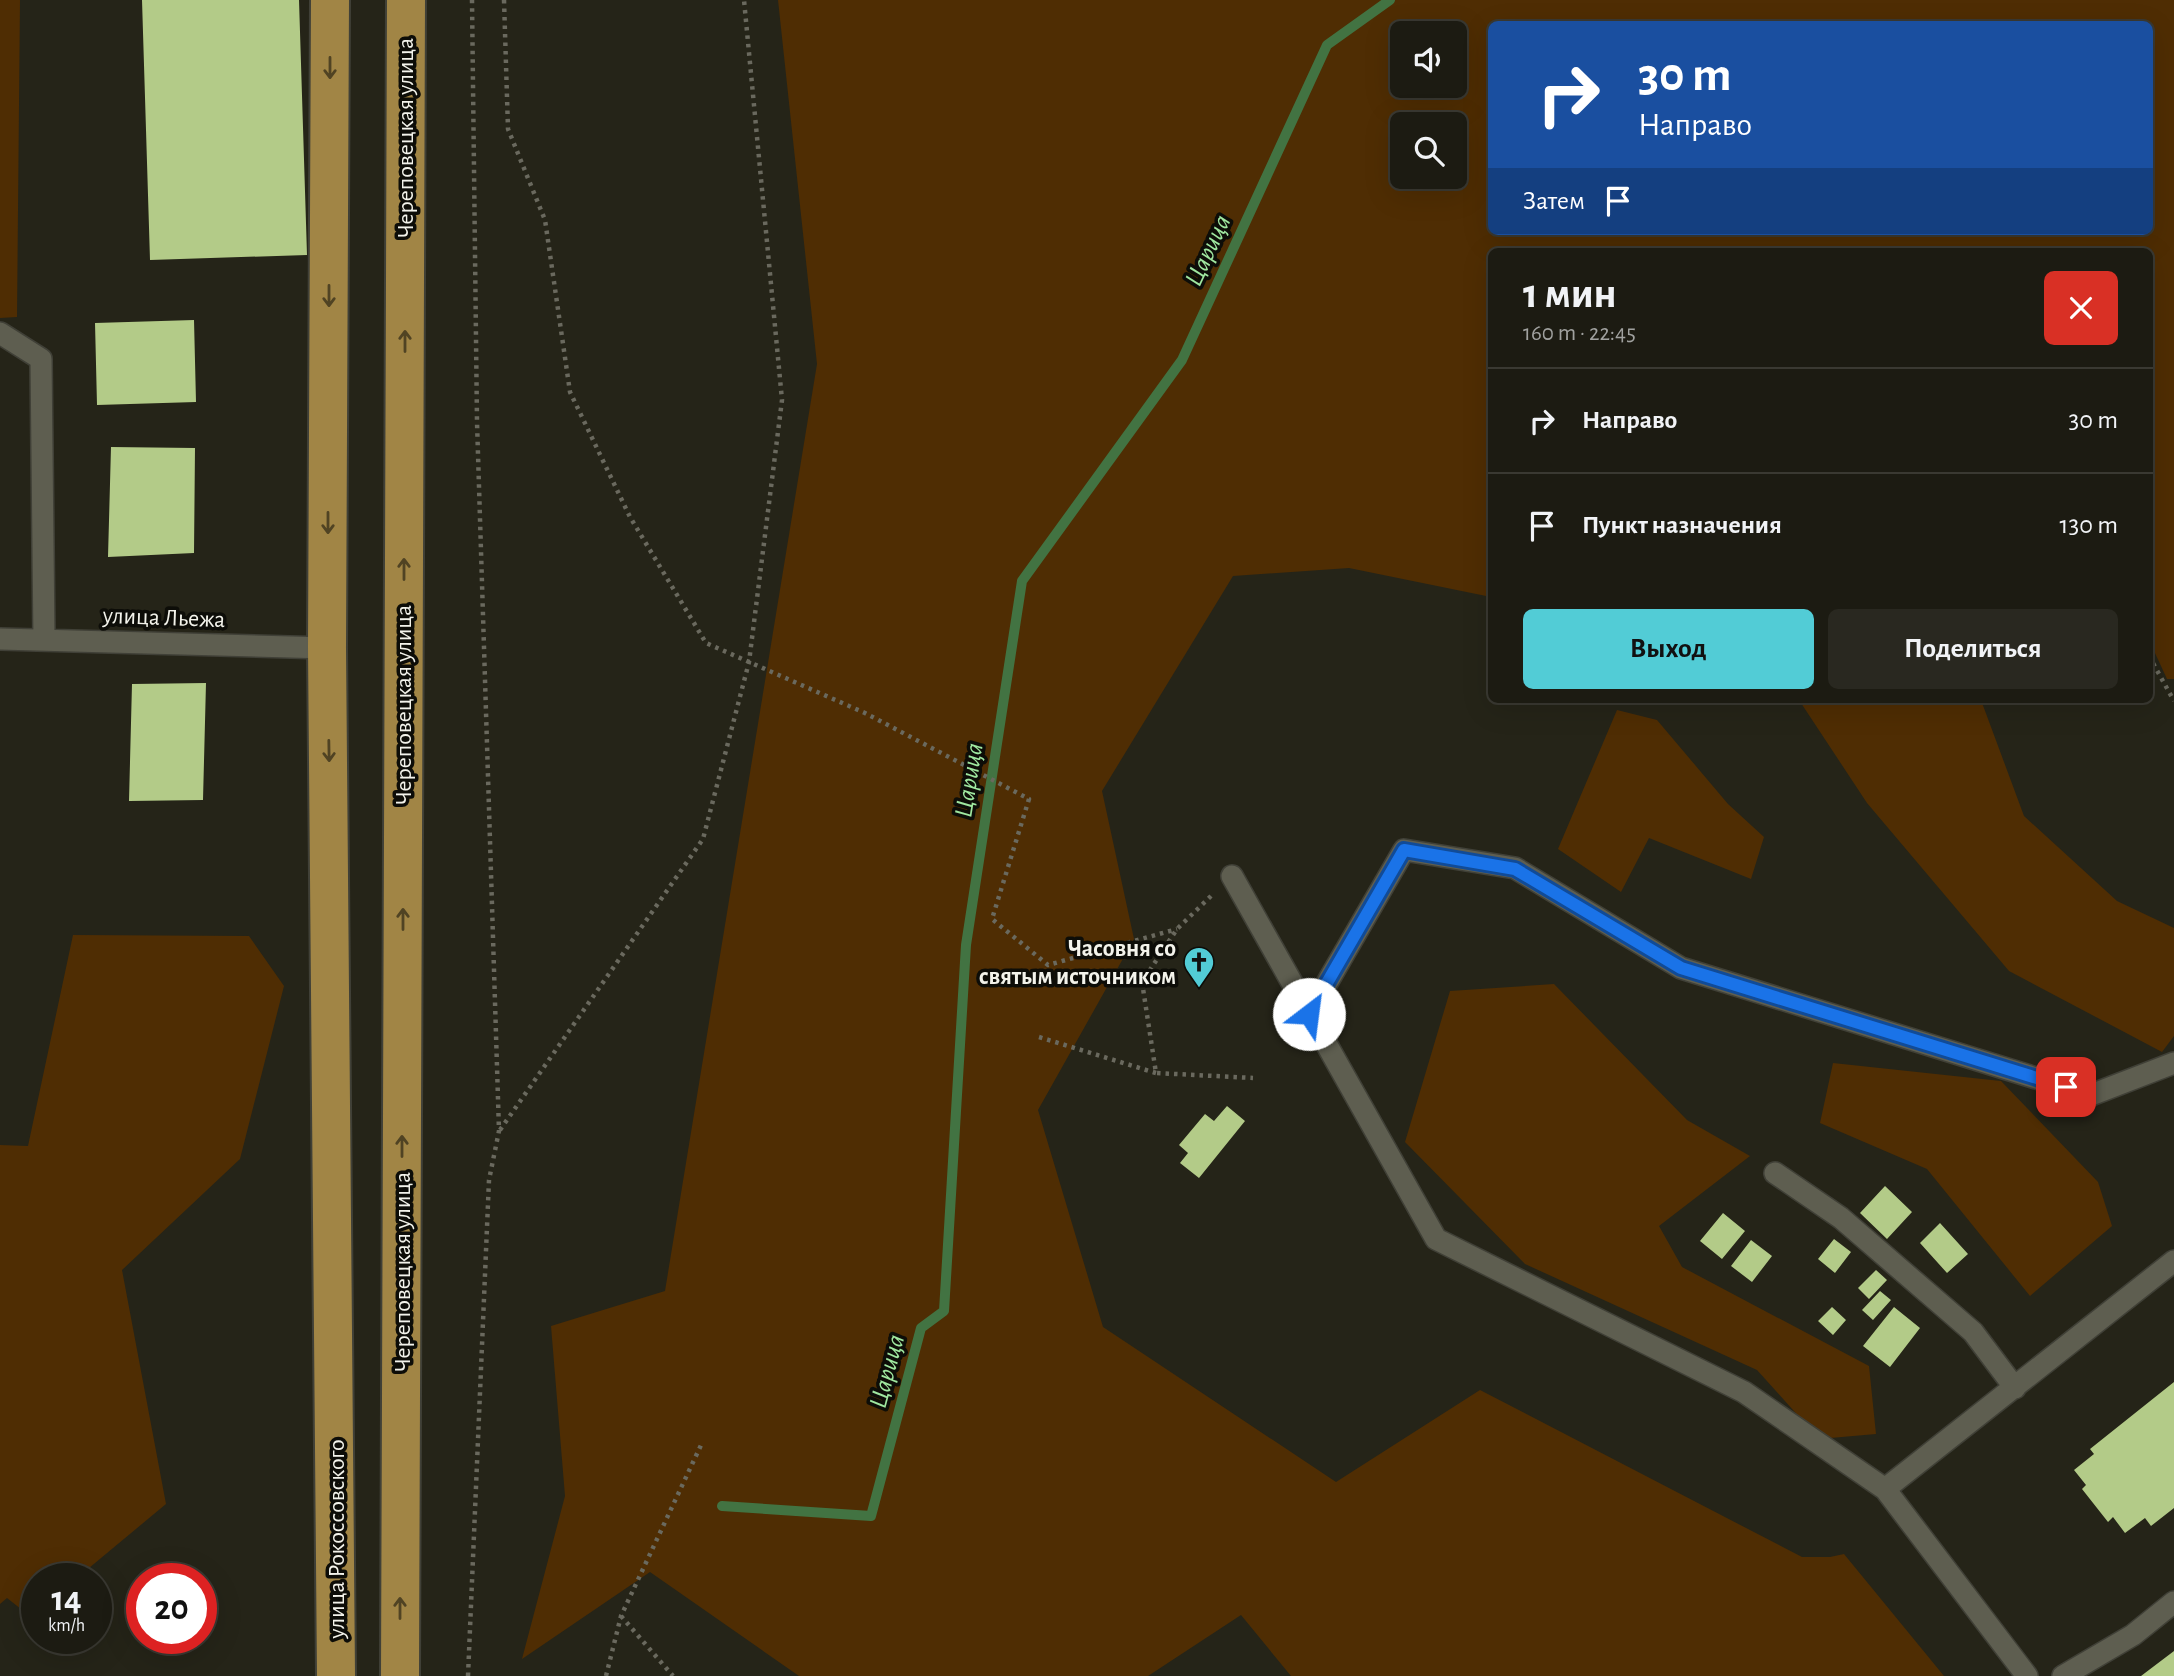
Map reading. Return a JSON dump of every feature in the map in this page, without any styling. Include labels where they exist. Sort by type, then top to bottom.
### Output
[{"type":"highway","points":[[327,648],[330,0]]},
{"type":"highway","name":"Череповецкая улица","points":[[400,1676],[406,0]]},
{"type":"highway","name":"улица Рокоссовского","points":[[327,648],[336,1401],[336,1676]]},
{"type":"lane","points":[[0,333],[41,359],[44,640]]},
{"type":"lane","name":"улица Льежа","points":[[0,639],[327,648]]},
{"type":"lane","points":[[1309,1014],[1404,850],[1515,869],[1681,968],[2091,1095],[2174,1063]]},
{"type":"lane","points":[[1232,876],[1436,1239],[1744,1392],[1885,1489],[2027,1676]]},
{"type":"lane","points":[[1775,1174],[1841,1218],[1973,1332],[2015,1388]]},
{"type":"lane","points":[[1885,1489],[2174,1261]]},
{"type":"lane","points":[[2063,1676],[2133,1635],[2174,1602]]},
{"type":"path","points":[[468,1676],[489,1180],[499,1131],[477,422],[472,0]]},
{"type":"path","points":[[504,0],[508,128],[545,220],[570,391],[630,517],[706,643],[865,713],[1029,799],[992,919],[1048,965],[1177,929]]},
{"type":"path","points":[[499,1131],[703,839],[750,662],[782,400],[744,0]]},
{"type":"path","points":[[2153,663],[2174,701]]},
{"type":"path","points":[[1156,1073],[1142,982],[1177,929],[1232,876]]},
{"type":"path","points":[[1039,1037],[1156,1073],[1253,1079]]},
{"type":"path","points":[[606,1676],[621,1616],[702,1443]]},
{"type":"path","points":[[621,1616],[673,1676]]},
{"type":"shaded area","points":[[0,0],[20,0],[17,317],[0,318]]},
{"type":"shaded area","points":[[778,0],[2174,0],[2174,679],[2167,679],[2153,649],[2153,248],[1488,248],[1488,596],[1349,568],[1233,576],[1102,791],[1134,939],[1038,1110],[1103,1327],[1336,1482],[1480,1390],[1802,1557],[1844,1554],[1944,1676],[1291,1676],[1241,1615],[1148,1676],[799,1676],[650,1572],[522,1659],[565,1496],[551,1326],[665,1291],[817,364]]},
{"type":"shaded area","points":[[1801,703],[1982,703],[2024,816],[2117,901],[2174,928],[2174,1036],[2162,1052],[2009,971],[1867,803]]},
{"type":"shaded area","points":[[1617,710],[1657,720],[1728,804],[1764,837],[1751,879],[1649,838],[1621,892],[1558,849]]},
{"type":"shaded area","points":[[73,935],[249,936],[284,986],[240,1159],[122,1270],[166,1504],[95,1563],[21,1563],[21,1609],[7,1598],[0,1604],[0,1145],[28,1146]]},
{"type":"shaded area","points":[[1554,984],[1687,1120],[1750,1156],[1659,1226],[1682,1267],[1869,1366],[1876,1434],[1819,1439],[1757,1370],[1525,1264],[1405,1142],[1450,991]]},
{"type":"shaded area","points":[[1833,1063],[2001,1081],[2098,1182],[2112,1226],[2030,1296],[1927,1169],[1820,1123]]},
{"type":"building","points":[[142,0],[299,0],[307,255],[150,260]]},
{"type":"building","points":[[194,320],[196,402],[97,405],[95,323]]},
{"type":"building","points":[[111,447],[195,448],[194,553],[108,557]]},
{"type":"building","points":[[206,683],[203,800],[129,801],[132,684]]},
{"type":"building","points":[[1227,1106],[1245,1121],[1199,1178],[1180,1163],[1188,1153],[1179,1145],[1205,1114],[1214,1121]]},
{"type":"building","points":[[1885,1186],[1912,1212],[1887,1239],[1860,1213]]},
{"type":"building","points":[[1723,1213],[1745,1231],[1722,1259],[1700,1241]]},
{"type":"building","points":[[1940,1223],[1968,1254],[1947,1273],[1920,1243]]},
{"type":"building","points":[[1834,1239],[1851,1252],[1835,1273],[1818,1259]]},
{"type":"building","points":[[1751,1240],[1772,1256],[1752,1282],[1731,1266]]},
{"type":"building","points":[[1876,1270],[1887,1280],[1869,1299],[1858,1288]]},
{"type":"building","points":[[1880,1291],[1891,1300],[1873,1320],[1862,1310]]},
{"type":"building","points":[[1832,1307],[1846,1320],[1833,1335],[1818,1321]]},
{"type":"building","points":[[1894,1307],[1920,1328],[1890,1367],[1863,1346]]},
{"type":"building","points":[[2174,1382],[2174,1508],[2151,1526],[2145,1518],[2125,1533],[2113,1517],[2108,1522],[2082,1489],[2086,1485],[2074,1470],[2094,1454],[2090,1449]]},
{"type":"building","points":[[2174,1651],[2174,1676],[2141,1676]]},
{"type":"waterway","name":"Царица","points":[[722,1506],[871,1516],[921,1328],[944,1311],[966,945],[1022,581],[1182,360],[1327,45],[1390,0]]},
{"type":"place","name":"Часовня со святым источником","points":[[1199,989]]},
{"type":"route","points":[[1309,1014],[1404,850],[1515,869],[1681,968],[2066,1087]]}]
